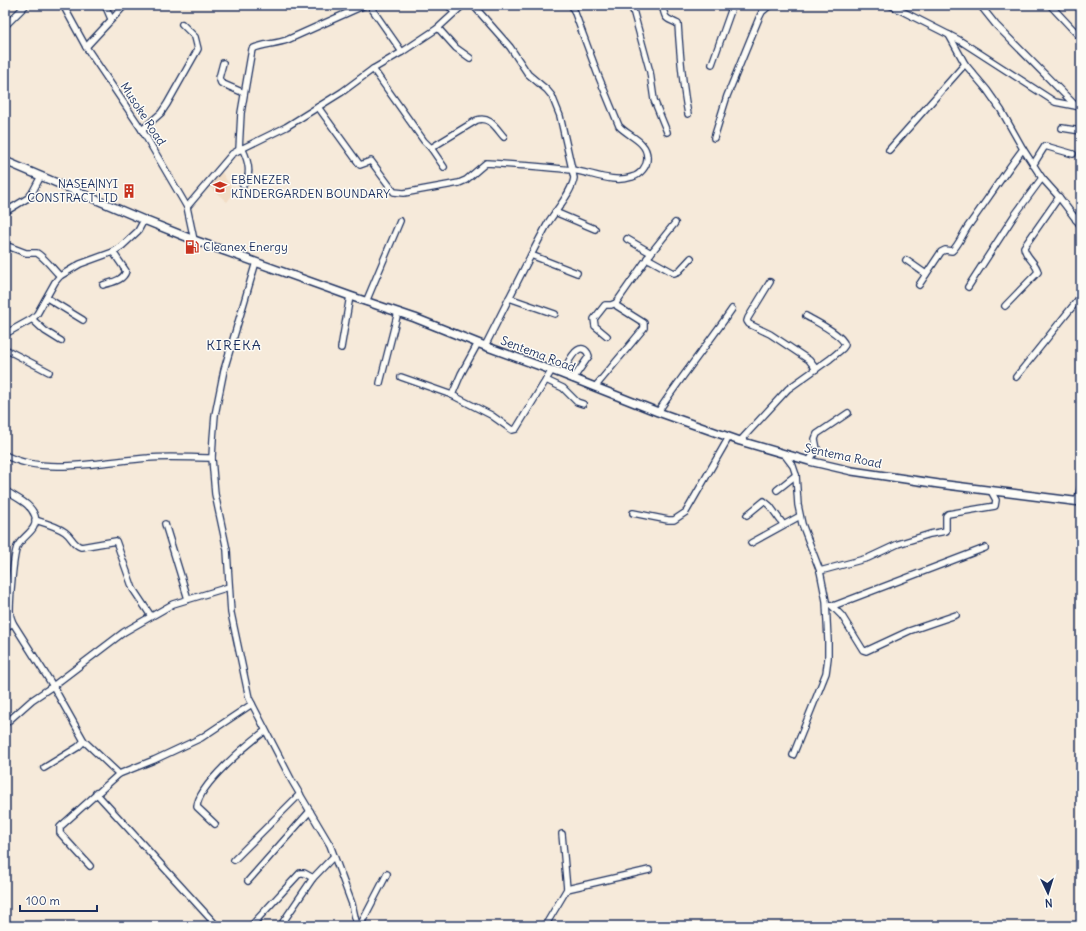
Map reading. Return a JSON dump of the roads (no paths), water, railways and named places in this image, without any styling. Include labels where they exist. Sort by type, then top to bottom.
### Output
[{"type":"main road","name":"Sentema Road","points":[[5,161],[194,240],[366,302],[398,312],[658,412],[740,441],[809,461],[852,471],[906,480],[1079,501]]},
{"type":"street","points":[[5,26],[26,5]]},
{"type":"street","name":"Musoke Road","points":[[63,5],[86,47],[142,130],[187,207],[194,240]]},
{"type":"street","points":[[105,5],[111,19]]},
{"type":"street","points":[[86,47],[125,5]]},
{"type":"street","points":[[243,186],[249,176],[245,154],[241,149],[240,122],[252,49],[287,40],[365,5]]},
{"type":"street","points":[[448,5],[454,12]]},
{"type":"street","points":[[187,207],[226,160],[241,149],[286,127],[342,92],[373,69],[438,28],[463,5]]},
{"type":"street","points":[[452,395],[461,374],[510,298],[531,255],[574,178],[560,116],[552,96],[528,74],[510,47],[473,5]]},
{"type":"street","points":[[318,107],[360,165],[371,161],[394,192],[404,193],[459,183],[466,180],[486,163],[573,170],[611,178],[625,179],[638,174],[646,165],[647,156],[644,147],[640,142],[619,126],[572,5]]},
{"type":"street","points":[[637,5],[633,10],[650,72],[654,100],[667,132]]},
{"type":"street","points":[[662,5],[665,17],[678,24],[680,62],[684,96],[688,114]]},
{"type":"street","points":[[712,64],[733,5]]},
{"type":"street","points":[[714,138],[727,96],[759,18],[762,12],[770,5]]},
{"type":"street","points":[[890,5],[959,40],[1055,102],[1078,106]]},
{"type":"street","points":[[899,9],[905,5]]},
{"type":"street","points":[[980,5],[996,25],[1078,106]]},
{"type":"street","points":[[1050,5],[1081,38]]},
{"type":"street","points":[[373,6],[402,52]]},
{"type":"street","points":[[142,130],[161,113],[198,49],[195,37],[182,24]]},
{"type":"street","points":[[438,28],[456,48],[470,58]]},
{"type":"street","points":[[949,35],[965,64],[997,104],[1033,165],[1081,226]]},
{"type":"street","points":[[223,64],[220,78],[221,83],[244,93]]},
{"type":"street","points":[[889,150],[965,64]]},
{"type":"street","points":[[373,69],[444,167]]},
{"type":"street","points":[[431,148],[477,120],[483,118],[488,119],[504,137]]},
{"type":"street","points":[[1062,128],[1081,132]]},
{"type":"street","points":[[1033,165],[1045,146],[1072,154]]},
{"type":"street","points":[[919,285],[941,252],[945,250],[952,251],[956,248],[986,200],[1023,149]]},
{"type":"street","points":[[5,212],[28,198],[41,176]]},
{"type":"street","points":[[968,287],[1014,216],[1042,178]]},
{"type":"street","points":[[1005,306],[1038,272],[1037,267],[1024,252],[1024,247],[1059,197]]},
{"type":"street","points":[[555,212],[595,229]]},
{"type":"street","points":[[1076,220],[1081,213]]},
{"type":"street","points":[[5,334],[32,319],[37,314],[60,276],[80,264],[112,252],[122,246],[138,231],[144,220]]},
{"type":"street","points":[[366,302],[400,220]]},
{"type":"street","points":[[607,336],[595,326],[594,318],[605,305],[616,303],[649,255],[676,222]]},
{"type":"street","points":[[627,239],[674,273],[679,271],[691,258]]},
{"type":"street","points":[[6,245],[26,253],[37,253],[60,276]]},
{"type":"street","points":[[103,285],[122,278],[126,271],[112,252]]},
{"type":"street","points":[[531,255],[577,273]]},
{"type":"street","points":[[906,260],[926,274]]},
{"type":"street","points":[[256,262],[224,370],[218,394],[214,423],[212,458],[217,508],[227,550],[229,587],[234,629],[247,692],[252,704],[265,731],[334,856],[352,904],[358,926]]},
{"type":"street","points":[[770,282],[747,321],[749,324],[764,330],[809,360],[816,369]]},
{"type":"street","points":[[341,348],[350,296]]},
{"type":"street","points":[[1016,377],[1081,296]]},
{"type":"street","points":[[47,298],[83,320]]},
{"type":"street","points":[[510,298],[555,314]]},
{"type":"street","points":[[595,387],[644,328],[644,324],[617,306],[616,303]]},
{"type":"street","points":[[658,412],[675,386],[711,339],[732,308]]},
{"type":"street","points":[[380,382],[398,312]]},
{"type":"street","points":[[740,441],[788,389],[842,349],[845,345],[839,336],[806,316]]},
{"type":"street","points":[[32,319],[45,331],[61,341]]},
{"type":"street","points":[[562,374],[574,353],[578,349],[582,348],[586,350],[588,356],[573,379]]},
{"type":"street","points":[[5,349],[49,372]]},
{"type":"street","points":[[401,377],[452,395],[491,415],[512,430],[516,429],[552,370]]},
{"type":"street","points":[[546,380],[563,388],[577,402],[583,404]]},
{"type":"street","points":[[809,461],[817,449],[815,439],[816,434],[848,413]]},
{"type":"street","points":[[633,513],[674,520],[686,512],[729,437]]},
{"type":"street","points":[[784,454],[796,475],[800,516],[820,571],[826,601],[828,647],[826,673],[793,755]]},
{"type":"street","points":[[5,455],[20,461],[62,466],[149,457],[212,458]]},
{"type":"street","points":[[778,490],[796,475]]},
{"type":"street","points":[[1079,501],[1081,486]]},
{"type":"street","points":[[5,490],[26,504],[35,515],[35,524],[32,530],[17,547],[10,612],[13,623],[53,686],[84,741],[119,774]]},
{"type":"street","points":[[820,571],[868,558],[898,544],[930,534],[944,532],[946,529],[946,516],[948,514],[995,506],[996,500],[991,490]]},
{"type":"street","points":[[747,515],[762,503],[766,502],[783,524]]},
{"type":"street","points":[[751,543],[800,516]]},
{"type":"street","points":[[35,520],[70,535],[76,546],[90,547],[109,541],[116,541],[133,589],[151,616]]},
{"type":"street","points":[[165,524],[188,599]]},
{"type":"street","points":[[833,606],[985,548]]},
{"type":"street","points":[[5,724],[32,700],[53,686],[124,632],[173,604],[229,587]]},
{"type":"street","points":[[5,598],[12,596]]},
{"type":"street","points":[[826,601],[842,616],[863,650],[866,651],[909,631],[956,615]]},
{"type":"street","points":[[5,628],[13,623]]},
{"type":"street","points":[[90,866],[59,830],[60,827],[96,793],[119,774],[154,760],[201,738],[252,704]]},
{"type":"street","points":[[215,824],[197,807],[198,801],[213,779],[238,752],[265,731]]},
{"type":"street","points":[[44,768],[78,747],[84,741]]},
{"type":"street","points":[[96,793],[217,926]]},
{"type":"street","points":[[234,860],[300,794]]},
{"type":"street","points":[[248,881],[310,811]]},
{"type":"street","points":[[546,926],[567,889],[562,834]]},
{"type":"street","points":[[283,922],[313,878],[334,856]]},
{"type":"street","points":[[567,889],[649,870]]},
{"type":"street","points":[[251,926],[300,873],[304,873],[313,878]]},
{"type":"street","points":[[358,926],[362,922],[387,874]]},
{"type":"place","name":"EBENEZER KINDERGARDEN BOUNDARY","points":[[220,187]]},
{"type":"place","name":"NASEA|NYI CONSTRACT LTD","points":[[129,191]]},
{"type":"place","name":"Cleanex Energy","points":[[192,247]]},
{"type":"district","name":"KIREKA","points":[[234,345]]}]
